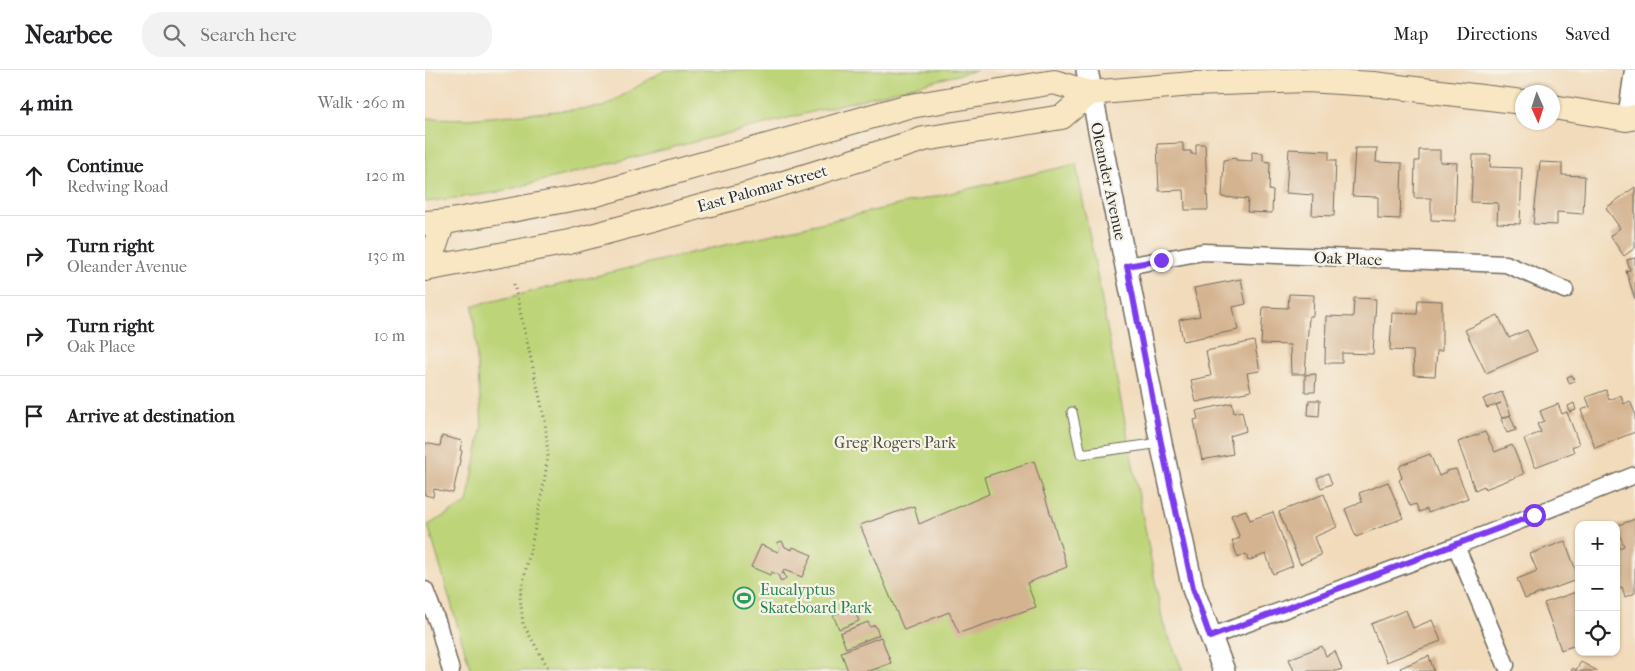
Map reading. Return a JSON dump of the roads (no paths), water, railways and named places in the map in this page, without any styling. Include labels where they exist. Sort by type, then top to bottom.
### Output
[{"type":"main road","points":[[425,254],[435,246],[434,222],[593,195],[905,107],[1054,82],[1192,84],[1307,80],[1373,84],[1515,101]]},
{"type":"main road","name":"East Palomar Street","points":[[425,269],[569,242],[751,193],[924,139],[1062,117],[1088,81]]},
{"type":"main road","points":[[1560,108],[1632,121]]},
{"type":"street","points":[[1632,121],[1633,70]]},
{"type":"street","name":"Oleander Avenue","points":[[1088,81],[1127,266],[1161,443],[1193,588],[1224,671]]},
{"type":"street","name":"Oak Place","points":[[1127,266],[1203,252],[1507,264],[1565,290]]},
{"type":"street","points":[[1210,637],[1456,546],[1635,475]]},
{"type":"street","points":[[1456,546],[1506,665]]},
{"type":"street","points":[[425,590],[439,624],[451,671]]},
{"type":"lane","points":[[1071,412],[1081,454],[1161,443]]},
{"type":"place","name":"Eucalyptus Skateboard Park","points":[[744,598]]},
{"type":"park label","name":"Greg Rogers Park","points":[[895,442]]}]
